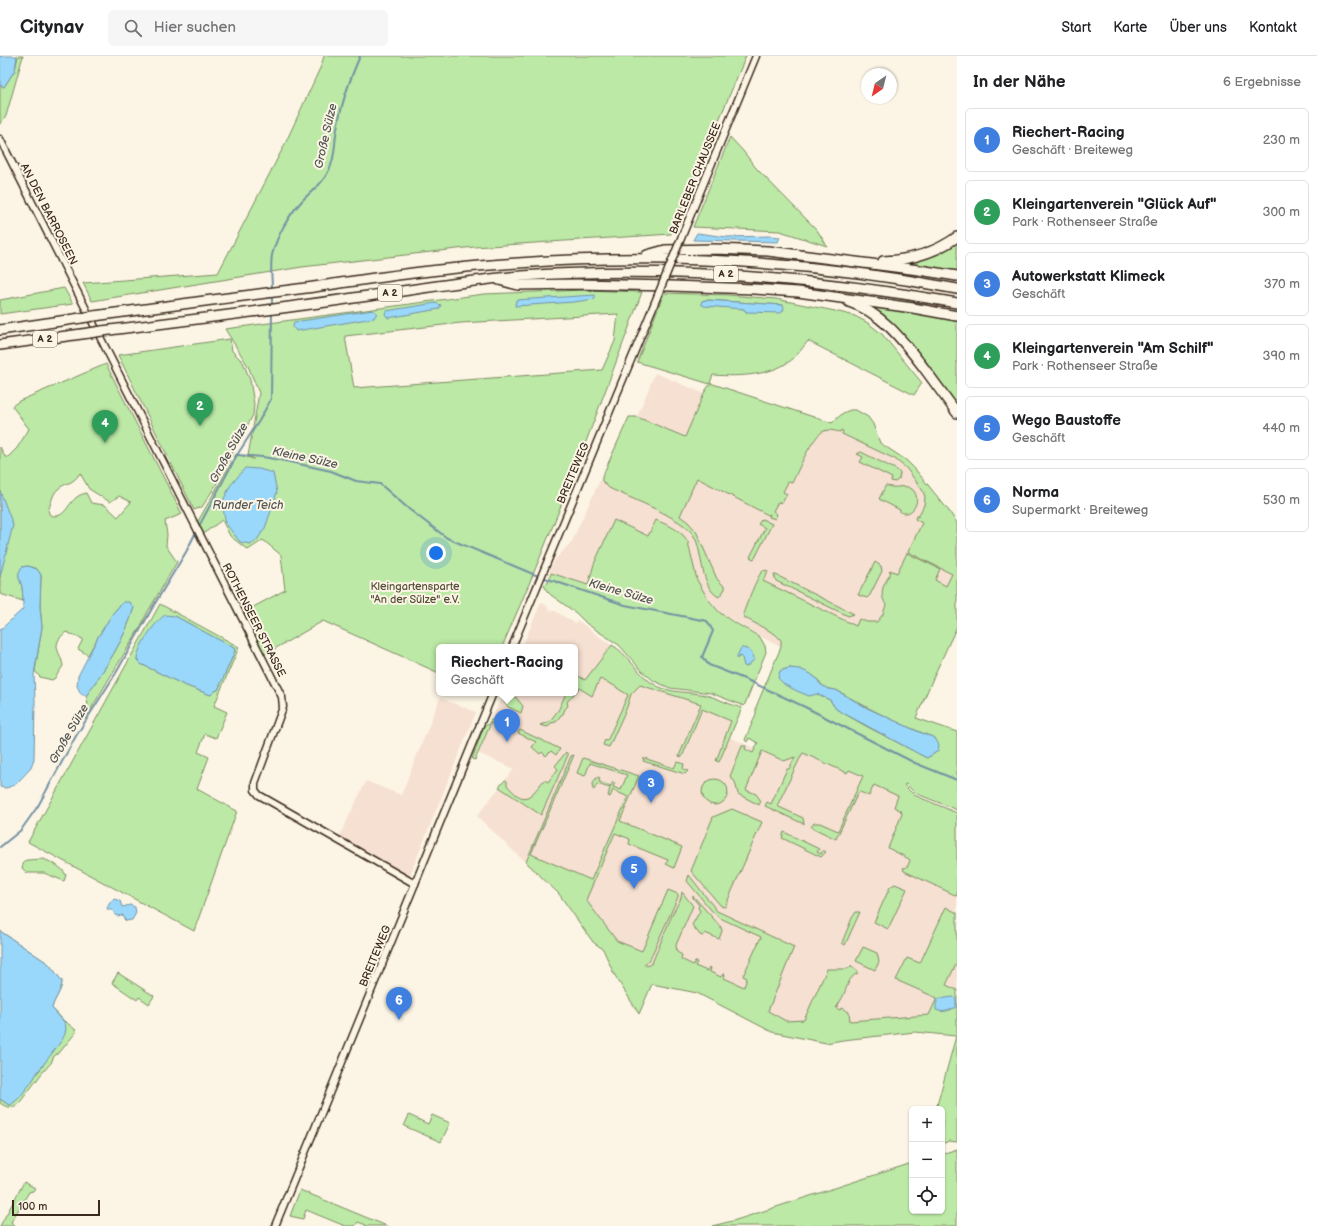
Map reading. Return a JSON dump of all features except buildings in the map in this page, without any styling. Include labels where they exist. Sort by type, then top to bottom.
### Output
[{"type":"highway","points":[[859,261],[892,260],[915,257],[934,251],[957,237]]},
{"type":"highway","points":[[633,258],[665,250],[730,249],[768,251],[859,261],[957,276]]},
{"type":"highway","name":"A 2","points":[[0,330],[376,278],[527,262],[633,258],[710,260],[789,265],[877,275],[957,288]]},
{"type":"highway","name":"A 2","points":[[0,345],[285,308],[494,278],[557,274],[637,272],[741,275],[854,286],[957,303]]},
{"type":"highway","points":[[494,278],[518,285],[577,284],[754,289],[814,294],[913,308],[957,316]]},
{"type":"highway","points":[[814,294],[858,306],[888,325],[902,340],[957,413]]},
{"type":"street","name":"BARLEBER CHAUSSEE","points":[[652,307],[756,56]]},
{"type":"street","name":"AN DEN BARROSEEN","points":[[0,139],[79,298]]},
{"type":"street","name":"ROTHENSEER STRASSE","points":[[79,298],[280,693],[283,707],[255,782],[255,790],[259,795],[415,884]]},
{"type":"street","name":"BREITEWEG","points":[[513,644],[652,307]]},
{"type":"street","name":"BREITEWEG","points":[[275,1226],[492,696]]},
{"type":"shaded area","points":[[655,373],[703,393],[710,384],[832,423],[843,413],[850,410],[856,410],[868,417],[873,424],[880,443],[906,460],[949,511],[957,523],[957,626],[916,718],[765,639],[719,612],[703,591],[697,580],[694,567],[679,530],[656,520],[649,536],[614,520],[594,564],[588,585],[549,572],[555,560],[572,541],[629,417],[637,417]]},
{"type":"shaded area","points":[[541,602],[548,607],[548,609],[555,611],[575,623],[577,620],[611,645],[590,674],[640,685],[701,704],[736,719],[729,737],[784,761],[803,753],[847,773],[849,770],[957,819],[957,1011],[929,1015],[850,1021],[786,1021],[768,1011],[647,966],[620,952],[578,889],[561,880],[552,888],[477,816],[514,769],[478,753],[502,696],[578,696],[578,644],[523,644]]},
{"type":"shaded area","points":[[440,698],[476,712],[409,877],[339,837],[366,781],[401,795]]},
{"type":"green space","points":[[18,56],[23,56],[6,116],[0,124],[0,85],[4,87],[15,70]]},
{"type":"green space","points":[[324,56],[746,56],[671,234],[474,247],[302,267],[92,301],[83,283],[218,273],[284,146],[321,66]]},
{"type":"green space","points":[[730,137],[756,168],[817,230],[827,246],[780,231],[693,227]]},
{"type":"green space","points":[[957,242],[957,273],[890,263]]},
{"type":"green space","points":[[64,288],[73,304],[0,314],[0,300]]},
{"type":"green space","name":"Kleingartensparte \"An der Sülze\" e.V.","points":[[583,290],[642,292],[575,471],[503,644],[436,644],[436,672],[323,621],[264,655],[244,612],[285,590],[281,555],[263,540],[248,550],[230,536],[222,520],[203,534],[197,523],[236,454],[254,459],[248,456],[259,393],[248,366],[225,329],[484,294]],"holes":[[[618,314],[615,341],[602,370],[354,388],[345,336],[461,323]]]},
{"type":"green space","points":[[664,293],[728,295],[776,299],[855,316],[868,323],[882,334],[922,383],[914,395],[808,341],[794,358],[776,369],[745,375],[713,375],[710,383],[832,423],[843,413],[850,410],[856,410],[868,417],[873,424],[880,443],[906,460],[915,469],[957,523],[957,626],[916,718],[957,732],[957,810],[915,793],[906,784],[904,785],[914,795],[957,813],[957,896],[904,871],[903,868],[907,867],[910,861],[909,859],[888,848],[902,814],[901,811],[894,807],[898,796],[874,785],[869,796],[860,792],[858,793],[836,839],[811,827],[814,823],[820,823],[838,831],[863,776],[849,770],[847,773],[803,753],[777,806],[803,818],[804,824],[765,806],[767,802],[771,804],[787,769],[789,769],[795,757],[784,761],[762,751],[746,790],[756,794],[761,801],[759,805],[738,794],[735,782],[730,776],[742,746],[746,746],[745,749],[753,753],[758,743],[749,738],[747,742],[745,740],[756,714],[756,707],[781,647],[781,640],[775,634],[745,618],[743,614],[760,574],[765,570],[768,571],[763,581],[856,626],[859,619],[867,622],[877,622],[883,614],[886,605],[882,592],[884,584],[891,572],[889,571],[890,570],[897,573],[907,553],[940,569],[935,580],[946,586],[952,574],[908,552],[922,523],[915,519],[916,516],[918,517],[924,505],[925,497],[923,491],[907,469],[895,459],[842,434],[843,431],[841,430],[840,432],[830,430],[824,431],[819,434],[810,446],[792,483],[788,482],[783,492],[787,494],[782,503],[778,502],[773,511],[777,514],[775,519],[769,517],[770,514],[768,515],[697,478],[680,516],[696,531],[717,579],[725,587],[719,597],[708,586],[697,543],[694,536],[688,529],[679,522],[655,509],[609,488],[602,481],[602,477],[629,417],[637,417],[685,437],[704,393],[710,384],[637,362]],"holes":[[[702,301],[783,305],[746,312],[744,309]],[[789,668],[808,673],[815,677],[826,688],[838,691],[885,716],[935,738],[938,751],[927,758],[864,725],[836,709],[830,700],[817,694],[780,671]]]},
{"type":"green space","points":[[866,304],[957,320],[957,406],[902,333],[884,316]]},
{"type":"green space","points":[[230,339],[232,351],[243,362],[250,380],[254,404],[253,415],[214,488],[202,507],[194,510],[118,355]]},
{"type":"green space","points":[[106,364],[182,514],[165,521],[167,535],[166,546],[177,562],[85,719],[83,717],[88,704],[86,696],[120,642],[134,607],[123,602],[113,613],[88,655],[78,649],[83,639],[66,632],[58,641],[57,645],[63,666],[52,680],[40,677],[35,671],[42,627],[40,607],[41,575],[37,569],[28,566],[22,567],[19,575],[23,601],[0,594],[0,447],[5,457],[8,457],[17,448],[29,429],[12,406],[19,401]],"holes":[[[80,473],[89,489],[110,502],[119,496],[131,502],[118,517],[105,505],[91,503],[86,493],[77,497],[59,515],[50,515],[48,511],[55,492],[63,485],[72,482]]]},
{"type":"green space","points":[[861,452],[897,470],[900,473],[899,479],[895,482],[891,481],[892,478],[860,462],[863,457],[857,454]]},
{"type":"green space","points":[[886,485],[890,487],[903,486],[913,490],[917,498],[915,507],[909,512],[900,512],[900,510],[879,499]]},
{"type":"green space","points":[[762,519],[772,524],[755,558],[753,559],[750,557],[765,528],[758,524]]},
{"type":"green space","points":[[614,520],[648,536],[656,520],[670,526],[682,534],[688,542],[697,580],[708,599],[719,612],[760,637],[765,646],[766,652],[744,706],[711,693],[670,688],[654,681],[642,671],[619,645],[587,624],[576,613],[547,591],[544,585],[548,583],[551,573],[588,585],[594,564]]},
{"type":"green space","points":[[875,562],[881,566],[882,571],[870,595],[867,598],[858,595]]},
{"type":"green space","points":[[774,574],[854,614],[848,616],[776,581]]},
{"type":"green space","points":[[160,604],[239,647],[214,706],[227,712],[216,738],[205,734],[198,752],[209,757],[197,789],[237,811],[194,931],[28,842]],"holes":[[[175,616],[234,648],[235,651],[218,690],[211,695],[184,685],[141,664],[137,660],[141,647]]]},
{"type":"green space","points":[[612,645],[622,653],[647,679],[658,687],[671,691],[706,695],[742,708],[719,762],[716,761],[731,721],[702,709],[682,757],[679,756],[701,704],[640,685],[631,694],[627,707],[609,747],[603,745],[605,740],[607,741],[628,695],[617,687],[600,679],[592,696],[579,688],[578,689],[578,676],[585,680]]},
{"type":"green space","points":[[501,696],[515,696],[523,706],[521,713],[508,707],[501,698]]},
{"type":"green space","points":[[565,696],[572,696],[567,702],[568,706],[563,714],[556,722],[551,723],[548,727],[540,725],[550,721],[559,709]]},
{"type":"green space","points":[[495,718],[502,719],[515,727],[513,730],[498,723],[491,723],[475,760],[472,759],[484,726],[488,725],[490,721]]},
{"type":"green space","points":[[520,730],[560,749],[556,755],[551,751],[546,756],[542,752],[540,754],[532,747],[536,742],[518,733]]},
{"type":"green space","points":[[566,752],[568,755],[541,815],[499,787],[505,780],[507,781],[507,785],[518,796],[523,798],[531,795],[544,780],[548,782],[558,769],[555,766]]},
{"type":"green space","points":[[574,755],[531,854],[591,880],[628,797],[613,790],[610,797],[608,796],[610,788],[597,784],[594,790],[592,788],[593,783],[598,777],[600,778],[599,782],[611,786],[613,782],[615,783],[613,787],[621,790],[627,775],[590,763],[585,776],[577,773],[583,758],[639,776],[620,821],[682,847],[674,868],[666,864],[668,860],[629,844],[630,839],[615,833],[586,900],[617,941],[642,951],[668,890],[678,894],[649,961],[644,964],[647,966],[652,963],[672,915],[681,898],[682,892],[693,906],[676,945],[677,952],[682,955],[681,959],[693,965],[695,961],[697,962],[695,966],[707,971],[709,967],[711,968],[710,972],[721,977],[725,974],[724,978],[744,987],[747,978],[743,976],[761,937],[720,918],[711,910],[687,881],[689,875],[717,911],[794,947],[768,1011],[786,1021],[804,1020],[827,969],[847,969],[851,966],[857,970],[858,973],[850,979],[836,1008],[840,1010],[841,1008],[849,1012],[850,1021],[929,1015],[937,998],[896,980],[907,958],[920,963],[946,907],[957,913],[957,962],[946,985],[957,990],[957,1142],[949,1141],[945,1143],[945,1106],[937,1106],[956,1036],[915,1032],[826,1043],[772,1032],[697,993],[652,984],[639,1014],[614,974],[603,949],[593,942],[559,894],[526,862],[571,756]]},
{"type":"green space","points":[[644,758],[674,768],[677,762],[684,764],[683,769],[688,771],[685,774],[643,761]]},
{"type":"green space","points":[[715,779],[724,783],[728,792],[724,801],[715,805],[706,801],[702,792],[706,783]]},
{"type":"green space","points":[[732,809],[762,822],[725,907],[721,906],[691,871],[713,817]]},
{"type":"green space","points":[[784,832],[819,849],[817,852],[821,854],[823,850],[826,852],[821,857],[782,838]]},
{"type":"green space","points":[[43,859],[53,863],[62,870],[66,875],[64,881],[44,873],[27,873],[22,868],[24,861]]},
{"type":"green space","points":[[895,884],[907,889],[888,929],[874,922],[890,887]]},
{"type":"green space","points":[[693,896],[721,927],[722,931],[719,939],[705,933],[703,936],[700,935],[692,925],[700,911],[698,908],[699,905]]},
{"type":"green space","points":[[856,912],[860,912],[845,945],[842,943],[843,940]]},
{"type":"green space","points":[[0,931],[49,964],[62,981],[61,988],[52,1008],[65,1022],[77,1031],[60,1052],[54,1056],[51,1063],[17,1106],[13,1107],[8,1107],[0,1103],[0,1099],[11,1105],[43,1066]]},
{"type":"green space","points":[[863,947],[877,953],[879,962],[875,970],[856,961]]},
{"type":"green space","points":[[118,973],[154,996],[149,1004],[139,997],[137,1000],[112,983]]},
{"type":"green space","points":[[409,1115],[428,1124],[432,1115],[450,1123],[441,1142],[404,1126]]},
{"type":"green space","points":[[957,1149],[957,1226],[712,1226],[736,1220],[909,1164],[909,1214],[945,1214],[945,1153]]},
{"type":"green space","points":[[24,1182],[35,1188],[33,1191],[29,1192],[11,1222],[15,1226],[0,1226]]},
{"type":"green space","points":[[300,1190],[387,1226],[365,1226],[366,1225],[358,1222],[355,1226],[345,1226],[306,1210],[303,1219],[290,1216]]},
{"type":"water","points":[[0,56],[17,56],[15,70],[4,87],[0,85]]},
{"type":"water","points":[[697,233],[727,237],[780,237],[778,242],[693,240]]},
{"type":"water","points":[[595,295],[595,299],[574,302],[515,306],[516,300]]},
{"type":"water","points":[[702,301],[783,305],[784,307],[781,313],[746,312],[744,309],[704,306],[701,304]]},
{"type":"water","points":[[435,303],[441,305],[439,309],[388,318],[385,314],[386,311]]},
{"type":"water","points":[[373,310],[377,313],[374,318],[296,331],[293,327],[294,322]]},
{"type":"water","name":"Runder Teich","points":[[245,468],[259,469],[273,473],[277,492],[265,528],[257,540],[250,544],[240,542],[226,524],[222,503],[230,486]]},
{"type":"water","points":[[0,491],[13,525],[0,577]]},
{"type":"water","points":[[28,566],[37,569],[41,575],[40,607],[42,627],[34,675],[34,759],[31,768],[15,785],[6,788],[0,787],[0,630],[23,609],[19,573],[22,567]]},
{"type":"water","points":[[123,602],[129,602],[134,607],[120,642],[86,696],[81,694],[77,686],[78,676],[98,637],[113,613]]},
{"type":"water","points":[[165,615],[175,616],[234,648],[235,651],[218,690],[211,695],[184,685],[141,664],[137,660],[140,648],[147,635],[156,623]]},
{"type":"water","points":[[741,648],[750,651],[754,657],[754,660],[746,667],[744,666],[740,656],[737,659]]},
{"type":"water","points":[[789,668],[800,669],[811,674],[820,684],[828,689],[836,690],[867,708],[935,738],[939,745],[938,751],[927,758],[836,709],[830,700],[817,694],[809,696],[785,685],[778,678],[780,671]]},
{"type":"water","points":[[114,899],[120,901],[122,907],[130,905],[135,907],[136,913],[132,920],[126,921],[123,915],[115,915],[113,910],[108,910],[107,908]]},
{"type":"water","points":[[0,931],[49,964],[62,981],[61,988],[52,1008],[65,1023],[66,1028],[62,1040],[31,1083],[11,1105],[0,1099]]},
{"type":"water","points":[[953,997],[956,999],[956,1007],[946,1011],[936,1010],[938,999]]},
{"type":"waterway","name":"Große Sülze","points":[[272,289],[271,259],[277,241],[292,214],[301,202],[324,179],[331,165],[343,101],[360,56]]},
{"type":"waterway","name":"Große Sülze","points":[[272,295],[272,307]]},
{"type":"waterway","name":"Große Sülze","points":[[198,528],[237,455],[271,399],[272,311]]},
{"type":"waterway","name":"Kleine Sülze","points":[[237,455],[263,457],[285,461],[331,471],[356,481],[380,484],[410,510],[447,538],[533,574],[625,605],[707,621],[713,631],[702,657],[709,665],[747,680],[805,707],[915,763],[957,780]]},
{"type":"waterway","name":"Große Sülze","points":[[0,847],[21,830],[38,806],[76,736],[116,673],[196,532]]},
{"type":"place","name":"Kleingartenverein \"Glück Auf\"","points":[[200,426]]},
{"type":"place","name":"Kleingartenverein \"Am Schilf\"","points":[[105,443]]},
{"type":"place","name":"Riechert-Racing","points":[[507,742]]},
{"type":"place","name":"Autowerkstatt Klimeck","points":[[651,803]]},
{"type":"place","name":"Wego Baustoffe","points":[[634,889]]},
{"type":"place","name":"Norma","points":[[399,1020]]}]
